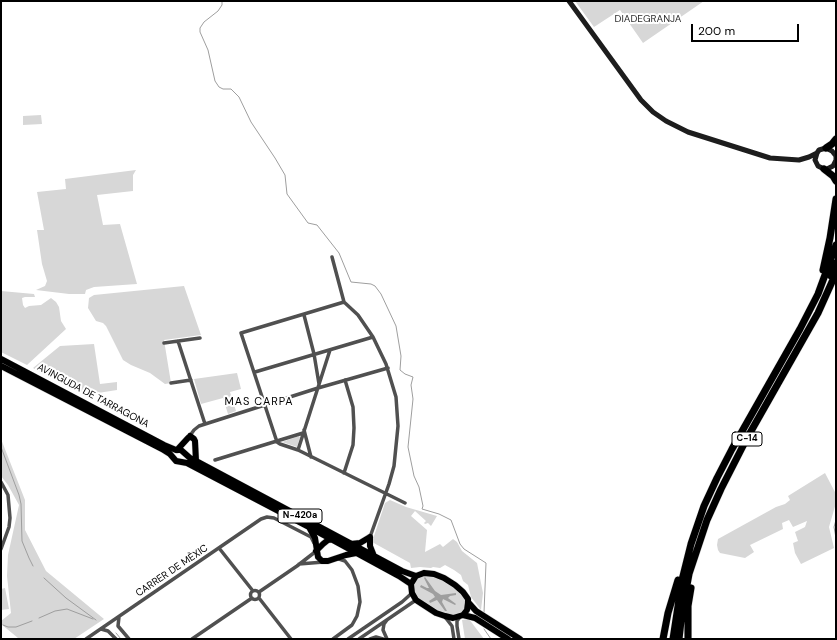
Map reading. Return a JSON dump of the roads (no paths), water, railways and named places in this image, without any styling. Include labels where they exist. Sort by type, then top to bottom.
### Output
[{"type":"highway","points":[[826,148],[836,139]]},
{"type":"highway","points":[[824,169],[833,176],[836,182]]},
{"type":"highway","points":[[813,301],[828,251],[836,199]]},
{"type":"highway","name":"C-14","points":[[673,639],[682,580],[691,544],[704,506],[720,473],[800,329],[823,282],[836,245]]},
{"type":"highway","name":"C-14","points":[[679,639],[687,583],[707,520],[727,476],[815,318],[836,263]]},
{"type":"highway","points":[[815,318],[836,273]]},
{"type":"highway","points":[[663,639],[668,613],[688,543],[704,506]]},
{"type":"highway","points":[[688,639],[688,606],[693,572],[692,566]]},
{"type":"main road","points":[[569,1],[641,100],[653,112],[666,121],[688,132],[763,157],[811,162],[824,169],[827,169],[835,166],[836,156],[832,151],[826,148],[819,150],[817,153],[809,157],[799,160]]},
{"type":"main road","points":[[817,153],[815,160],[817,165]]},
{"type":"main road","name":"AVINGUDA DE TARRAGONA","points":[[1,359],[177,450]]},
{"type":"main road","name":"AVINGUDA DE TARRAGONA","points":[[1,366],[162,449],[173,457]]},
{"type":"main road","points":[[173,457],[173,453],[189,437]]},
{"type":"main road","points":[[181,462],[184,459],[189,437]]},
{"type":"main road","points":[[189,437],[195,441],[196,461]]},
{"type":"main road","name":"N-420a","points":[[177,450],[182,450],[196,461],[402,571],[416,576],[428,573],[444,578],[463,592],[468,599],[468,602],[476,612],[520,639]]},
{"type":"main road","name":"N-420a","points":[[173,457],[176,461],[187,463],[332,539],[411,584]]},
{"type":"main road","name":"N-420a","points":[[309,527],[315,538],[316,550],[320,559],[328,562]]},
{"type":"main road","points":[[351,544],[360,543],[370,537]]},
{"type":"main road","points":[[370,537],[370,546],[374,556]]},
{"type":"main road","points":[[316,550],[332,539]]},
{"type":"main road","name":"N-420a","points":[[332,539],[346,544],[351,544]]},
{"type":"main road","points":[[328,562],[356,552]]},
{"type":"main road","points":[[416,576],[411,584],[412,593],[416,600],[429,609],[453,618],[461,616],[475,618],[508,639]]},
{"type":"main road","points":[[461,616],[467,610],[468,602]]},
{"type":"street","points":[[332,257],[344,302],[358,315],[373,337],[388,368],[396,397],[398,426],[396,455],[388,488],[370,537]]},
{"type":"street","points":[[344,302],[241,334],[255,372],[264,405],[277,442],[298,450],[406,503]]},
{"type":"street","points":[[304,315],[314,354],[318,386]]},
{"type":"street","points":[[255,372],[373,337]]},
{"type":"street","points":[[164,343],[200,338]]},
{"type":"street","points":[[178,341],[205,424]]},
{"type":"street","points":[[298,450],[330,350]]},
{"type":"street","points":[[189,437],[199,426],[318,386],[388,368]]},
{"type":"street","points":[[171,383],[191,380]]},
{"type":"street","points":[[344,473],[353,445],[354,428],[353,407],[345,380]]},
{"type":"street","points":[[215,460],[277,442],[303,431]]},
{"type":"street","points":[[303,431],[311,457]]},
{"type":"street","points":[[1,549],[9,527],[10,518],[8,495],[2,482]]},
{"type":"street","name":"CARRER DE MÈXIC","points":[[86,639],[261,519],[274,518],[310,537],[316,550]]},
{"type":"street","points":[[219,548],[253,591],[255,590],[259,592],[316,550]]},
{"type":"street","points":[[333,639],[352,625],[357,616],[360,602],[358,586],[352,570],[345,561],[336,558]]},
{"type":"street","points":[[299,564],[328,562]]},
{"type":"street","points":[[252,598],[251,594],[253,591]]},
{"type":"street","points":[[259,592],[259,598],[291,639]]},
{"type":"street","points":[[348,639],[402,602],[412,593]]},
{"type":"street","points":[[192,639],[252,598],[259,598]]},
{"type":"street","points":[[359,639],[416,600]]},
{"type":"street","points":[[119,616],[118,626],[129,639]]},
{"type":"street","points":[[445,616],[452,626],[454,639]]},
{"type":"street","points":[[459,639],[457,621],[461,616]]},
{"type":"street","points":[[387,639],[383,630],[384,624],[388,619]]},
{"type":"street","points":[[101,629],[108,631],[116,639]]},
{"type":"street","points":[[370,639],[376,637],[383,639]]},
{"type":"waterway","points":[[222,1],[222,5],[218,11],[204,22],[200,28],[200,32],[208,50],[215,81],[219,87],[223,89],[231,89],[239,97],[251,122],[285,175],[287,194],[308,223],[317,225],[339,253],[351,282],[371,284],[375,286],[381,294],[396,326],[401,356],[400,370],[413,377],[411,385],[413,399],[408,447],[414,476],[419,487],[423,506],[422,509],[439,514],[451,520],[460,544],[464,549],[486,563],[484,613]]},
{"type":"waterway","points":[[1,447],[19,495],[21,504],[22,541],[33,566]]},
{"type":"waterway","points":[[836,520],[834,527],[836,538]]},
{"type":"waterway","points":[[44,578],[66,598],[96,620]]},
{"type":"waterway","points":[[39,618],[55,611],[67,609],[93,619]]},
{"type":"waterway","points":[[3,625],[8,627],[16,627],[32,621]]},
{"type":"waterway","points":[[484,629],[491,639]]},
{"type":"waterway","points":[[116,633],[121,639]]},
{"type":"district","name":"MAS CARPA","points":[[259,402]]},
{"type":"park label","name":"DIADEGRANJA","points":[[648,19]]}]
